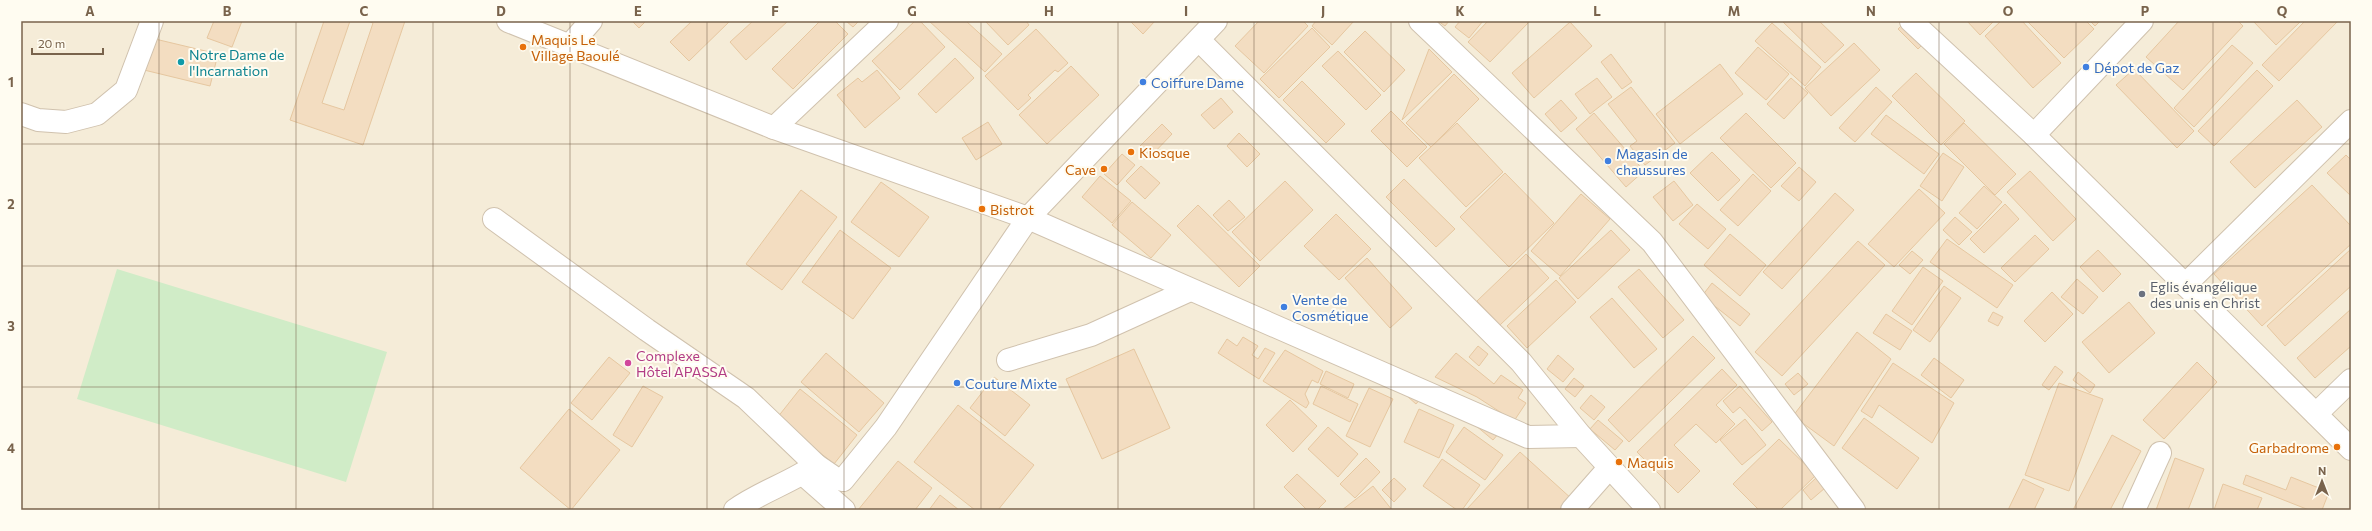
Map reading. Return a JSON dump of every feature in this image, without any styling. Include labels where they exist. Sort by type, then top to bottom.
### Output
[{"type":"street","points":[[21,114],[38,120],[66,122],[97,114],[126,90],[152,21]]},
{"type":"street","points":[[508,21],[774,128],[1028,218],[1528,437],[1581,436]]},
{"type":"street","points":[[570,45],[591,21]]},
{"type":"street","points":[[774,128],[887,21]]},
{"type":"street","points":[[735,510],[751,499],[809,470],[843,480],[886,426],[1028,218],[1216,21]]},
{"type":"street","points":[[1420,21],[1652,242],[1845,506]]},
{"type":"street","points":[[1911,21],[2034,135],[2351,449]]},
{"type":"street","points":[[2034,135],[2142,21]]},
{"type":"street","points":[[1199,40],[1521,362],[1581,436],[1649,510]]},
{"type":"street","points":[[2184,285],[2351,121]]},
{"type":"street","points":[[494,219],[647,330],[746,398],[844,510]]},
{"type":"street","points":[[1008,360],[1091,335],[1190,290]]},
{"type":"street","points":[[2316,414],[2351,380]]},
{"type":"street","points":[[2134,510],[2160,453]]},
{"type":"street","points":[[1572,510],[1609,468]]},
{"type":"shaded area","points":[[21,21],[2351,21],[2351,510],[21,510]]},
{"type":"green space","points":[[117,269],[387,352],[346,482],[77,399]]},
{"type":"building","points":[[214,21],[242,21],[232,47],[207,38]]},
{"type":"building","points":[[324,21],[350,21],[322,103],[344,110],[373,23],[368,21],[405,21],[363,145],[290,120]]},
{"type":"building","points":[[632,21],[646,21],[639,28]]},
{"type":"building","points":[[692,21],[730,21],[689,61],[670,42]]},
{"type":"building","points":[[753,21],[788,21],[746,60],[730,42]]},
{"type":"building","points":[[820,21],[835,21],[848,34],[793,89],[772,69]]},
{"type":"building","points":[[846,21],[859,21],[853,27]]},
{"type":"building","points":[[915,21],[920,21],[945,47],[900,90],[872,61]]},
{"type":"building","points":[[929,21],[966,21],[1002,54],[985,72]]},
{"type":"building","points":[[985,21],[1026,21],[1029,25],[1008,45]]},
{"type":"building","points":[[1130,21],[1155,21],[1143,34]]},
{"type":"building","points":[[1259,21],[1303,21],[1308,26],[1264,73],[1235,46]]},
{"type":"building","points":[[1316,21],[1354,21],[1332,45],[1312,26]]},
{"type":"building","points":[[1438,21],[1449,21],[1445,26]]},
{"type":"building","points":[[1460,21],[1483,21],[1469,38],[1455,27]]},
{"type":"building","points":[[1488,21],[1530,21],[1490,62],[1468,42]]},
{"type":"building","points":[[1782,21],[1819,21],[1844,45],[1825,63]]},
{"type":"building","points":[[1967,21],[1994,21],[1980,35]]},
{"type":"building","points":[[2001,21],[2022,21],[2061,63],[2033,88],[1985,36]]},
{"type":"building","points":[[2027,21],[2086,21],[2094,29],[2064,58]]},
{"type":"building","points":[[2090,21],[2100,21],[2095,26]]},
{"type":"building","points":[[2179,21],[2238,21],[2243,26],[2183,90],[2146,57]]},
{"type":"building","points":[[2253,21],[2299,21],[2300,22],[2276,45]]},
{"type":"building","points":[[2305,21],[2338,21],[2279,81],[2262,65]]},
{"type":"building","points":[[1570,22],[1592,46],[1534,98],[1512,73]]},
{"type":"building","points":[[1905,22],[1925,42],[1918,49],[1898,29]]},
{"type":"building","points":[[1772,23],[1821,67],[1805,86],[1755,41]]},
{"type":"building","points":[[1312,28],[1330,47],[1279,98],[1260,79]]},
{"type":"building","points":[[1036,29],[1068,63],[1058,72],[1055,70],[1028,95],[1031,98],[1018,110],[985,76]]},
{"type":"building","points":[[1365,31],[1405,70],[1384,92],[1344,52]]},
{"type":"building","name":"Notre Dame de l'Incarnation","points":[[151,38],[218,54],[210,86],[144,70]]},
{"type":"building","points":[[1854,43],[1880,70],[1831,116],[1805,88]]},
{"type":"building","points":[[2232,45],[2253,63],[2194,127],[2174,108]]},
{"type":"building","points":[[1758,47],[1789,74],[1766,100],[1735,73]]},
{"type":"building","points":[[1429,49],[1452,72],[1402,120]]},
{"type":"building","points":[[1338,51],[1381,95],[1366,110],[1322,66]]},
{"type":"building","points":[[1611,54],[1632,82],[1622,89],[1601,62]]},
{"type":"building","points":[[955,58],[974,78],[936,113],[918,94]]},
{"type":"building","points":[[1720,64],[1743,94],[1680,144],[1656,114]]},
{"type":"building","points":[[1071,66],[1099,95],[1047,144],[1019,115]]},
{"type":"building","points":[[2134,69],[2194,131],[2177,148],[2116,85]]},
{"type":"building","points":[[877,70],[900,98],[865,128],[837,95],[858,78],[862,82]]},
{"type":"building","points":[[2257,70],[2273,86],[2214,146],[2198,131]]},
{"type":"building","points":[[1916,73],[1965,121],[1941,145],[1892,96]]},
{"type":"building","points":[[1454,74],[1479,99],[1431,147],[1406,123]]},
{"type":"building","points":[[1597,78],[1612,97],[1590,114],[1575,94]]},
{"type":"building","points":[[1791,78],[1808,93],[1784,119],[1767,104]]},
{"type":"building","points":[[1302,81],[1345,124],[1326,143],[1283,100]]},
{"type":"building","points":[[1631,87],[1675,143],[1645,165],[1630,146],[1637,141],[1608,104]]},
{"type":"building","points":[[1876,87],[1892,102],[1855,142],[1839,128]]},
{"type":"building","points":[[1221,98],[1233,112],[1214,129],[1201,115]]},
{"type":"building","points":[[1561,100],[1577,118],[1561,132],[1545,114]]},
{"type":"building","points":[[2297,100],[2322,127],[2255,188],[2230,162]]},
{"type":"building","points":[[1391,111],[1427,147],[1407,167],[1371,131]]},
{"type":"building","points":[[1594,113],[1644,171],[1626,187],[1576,129]]},
{"type":"building","points":[[1746,113],[1796,163],[1771,188],[1720,138]]},
{"type":"building","points":[[1886,115],[1939,154],[1924,174],[1871,134]]},
{"type":"building","points":[[988,122],[1002,144],[976,160],[962,138]]},
{"type":"building","points":[[1457,123],[1503,172],[1466,207],[1419,158]]},
{"type":"building","points":[[1964,123],[2016,174],[1995,195],[1944,144]]},
{"type":"building","points":[[1162,124],[1172,134],[1151,156],[1140,146]]},
{"type":"building","points":[[1239,133],[1260,154],[1247,167],[1227,146]]},
{"type":"building","points":[[1712,152],[1740,180],[1718,201],[1690,173]]},
{"type":"building","points":[[1943,153],[1964,167],[1942,201],[1920,186]]},
{"type":"building","points":[[1122,154],[1135,165],[1117,185],[1104,174]]},
{"type":"building","points":[[2346,155],[2351,160],[2351,196],[2327,173]]},
{"type":"building","points":[[1141,166],[1160,183],[1145,199],[1126,181]]},
{"type":"building","points":[[1799,167],[1816,182],[1799,201],[1781,186]]},
{"type":"building","points":[[2030,171],[2076,219],[2053,241],[2007,192]]},
{"type":"building","points":[[1505,173],[1554,223],[1509,267],[1460,217]]},
{"type":"building","points":[[1753,174],[1771,191],[1738,226],[1720,210]]},
{"type":"building","points":[[1100,176],[1131,201],[1112,223],[1082,197]]},
{"type":"building","points":[[1404,179],[1455,229],[1436,247],[1386,197]]},
{"type":"building","points":[[1285,181],[1313,210],[1260,261],[1232,232]]},
{"type":"building","points":[[1674,181],[1693,205],[1673,221],[1653,197]]},
{"type":"building","points":[[881,182],[929,217],[899,257],[851,222]]},
{"type":"building","points":[[2312,185],[2351,226],[2351,244],[2262,326],[2214,274]]},
{"type":"building","points":[[1984,186],[2002,202],[1977,229],[1959,213]]},
{"type":"building","points":[[1919,189],[1945,213],[1894,267],[1868,244]]},
{"type":"building","points":[[801,190],[837,217],[782,290],[746,264]]},
{"type":"building","points":[[1835,193],[1854,210],[1782,289],[1763,272]]},
{"type":"building","points":[[1581,194],[1610,219],[1560,276],[1531,251]]},
{"type":"building","points":[[1229,200],[1245,217],[1228,231],[1213,215]]},
{"type":"building","points":[[1132,202],[1171,235],[1151,258],[1112,225]]},
{"type":"building","points":[[1697,204],[1726,229],[1708,249],[1679,224]]},
{"type":"building","points":[[2005,204],[2019,219],[1984,253],[1970,239]]},
{"type":"building","points":[[1198,205],[1260,266],[1239,287],[1177,226]]},
{"type":"building","points":[[1336,214],[1371,249],[1339,280],[1304,246]]},
{"type":"building","points":[[1955,217],[1972,232],[1959,245],[1943,230]]},
{"type":"building","points":[[840,230],[891,268],[853,319],[802,282]]},
{"type":"building","points":[[1611,230],[1630,250],[1578,299],[1559,278]]},
{"type":"building","points":[[1730,234],[1766,265],[1740,296],[1704,265]]},
{"type":"building","points":[[2035,235],[2049,249],[2015,282],[2001,268]]},
{"type":"building","points":[[1947,239],[2013,285],[1997,308],[1930,262]]},
{"type":"building","points":[[1858,241],[1885,265],[1782,376],[1755,352]]},
{"type":"building","points":[[2351,249],[2351,286],[2285,346],[2267,326]]},
{"type":"building","points":[[2098,250],[2121,274],[2103,292],[2080,267]]},
{"type":"building","points":[[1912,251],[1923,260],[1910,274],[1899,265]]},
{"type":"building","points":[[1526,254],[1549,278],[1500,325],[1477,301]]},
{"type":"building","points":[[1367,258],[1412,308],[1390,328],[1345,278]]},
{"type":"building","points":[[1923,267],[1943,281],[1912,325],[1892,311]]},
{"type":"building","points":[[1639,269],[1684,320],[1663,338],[1618,287]]},
{"type":"building","points":[[2077,279],[2098,297],[2083,314],[2061,297]]},
{"type":"building","points":[[1556,280],[1576,302],[1527,348],[1507,326]]},
{"type":"building","points":[[1712,283],[1750,314],[1740,326],[1702,296]]},
{"type":"building","points":[[1944,286],[1961,298],[1930,342],[1913,330]]},
{"type":"building","points":[[2052,292],[2073,314],[2045,342],[2024,321]]},
{"type":"building","points":[[1612,298],[1657,349],[1634,368],[1590,317]]},
{"type":"building","points":[[2129,302],[2155,333],[2109,373],[2082,342]]},
{"type":"building","points":[[2351,309],[2351,346],[2315,378],[2297,358]]},
{"type":"building","points":[[1993,312],[2003,317],[1998,326],[1988,321]]},
{"type":"building","points":[[1886,314],[1912,331],[1900,350],[1873,333]]},
{"type":"building","points":[[1857,332],[1891,359],[1834,446],[1793,416]]},
{"type":"building","points":[[1693,336],[1715,358],[1629,442],[1608,420]]},
{"type":"building","points":[[1243,337],[1258,346],[1252,355],[1258,359],[1265,348],[1275,353],[1259,379],[1218,353],[1227,339],[1237,346]]},
{"type":"building","points":[[1478,346],[1488,354],[1479,366],[1469,357]]},
{"type":"building","points":[[1134,349],[1170,428],[1102,459],[1066,379]]},
{"type":"building","points":[[1285,350],[1323,371],[1318,383],[1312,380],[1305,394],[1309,403],[1306,408],[1263,381]]},
{"type":"building","points":[[826,353],[884,403],[859,432],[801,382]]},
{"type":"building","points":[[1456,353],[1494,384],[1501,375],[1523,390],[1518,398],[1526,403],[1514,421],[1477,397],[1435,377]]},
{"type":"building","points":[[1558,355],[1574,369],[1563,382],[1547,369]]},
{"type":"building","points":[[609,357],[630,373],[592,420],[571,403]]},
{"type":"building","points":[[1934,358],[1964,380],[1951,398],[1921,375]]},
{"type":"building","points":[[2197,362],[2217,382],[2164,439],[2143,420]]},
{"type":"building","points":[[1893,363],[1954,403],[1932,443],[1879,405],[1872,418],[1861,411]]},
{"type":"building","points":[[2055,366],[2063,372],[2049,390],[2042,385]]},
{"type":"building","points":[[1722,369],[1737,385],[1716,405],[1735,424],[1716,443],[1696,424],[1674,445],[1700,471],[1678,493],[1637,452]]},
{"type":"building","points":[[1326,371],[1354,384],[1348,398],[1320,384]]},
{"type":"building","points":[[2078,372],[2095,385],[2090,393],[2073,380]]},
{"type":"building","points":[[1798,373],[1808,384],[1794,395],[1785,384]]},
{"type":"building","points":[[994,377],[1030,405],[1005,436],[970,408]]},
{"type":"building","points":[[1574,378],[1584,386],[1575,397],[1565,389]]},
{"type":"building","points":[[2059,383],[2103,399],[2069,491],[2025,475]]},
{"type":"building","points":[[643,386],[663,397],[632,447],[613,435]]},
{"type":"building","points":[[1321,386],[1358,404],[1350,422],[1313,404]]},
{"type":"building","points":[[1740,386],[1772,422],[1762,431],[1740,407],[1733,413],[1723,401]]},
{"type":"building","points":[[1369,388],[1393,399],[1370,447],[1346,436]]},
{"type":"building","points":[[1414,388],[1423,396],[1416,404],[1407,396]]},
{"type":"building","points":[[800,389],[857,435],[834,464],[777,418]]},
{"type":"building","points":[[1591,395],[1605,407],[1594,420],[1580,408]]},
{"type":"building","points":[[1290,400],[1317,426],[1293,452],[1266,425]]},
{"type":"building","points":[[958,405],[1034,465],[998,510],[975,510],[914,462]]},
{"type":"building","points":[[569,409],[620,450],[571,510],[520,468]]},
{"type":"building","points":[[1419,409],[1454,425],[1439,458],[1404,442]]},
{"type":"building","points":[[1864,418],[1919,458],[1897,489],[1842,448]]},
{"type":"building","points":[[1745,419],[1766,445],[1742,465],[1720,440]]},
{"type":"building","points":[[1598,420],[1623,441],[1615,450],[1590,429]]},
{"type":"building","points":[[1475,425],[1499,433],[1493,440]]},
{"type":"building","points":[[1328,427],[1358,454],[1338,477],[1308,449]]},
{"type":"building","points":[[1464,427],[1503,455],[1485,480],[1446,452]]},
{"type":"building","points":[[2112,435],[2141,451],[2110,510],[2073,510]]},
{"type":"building","points":[[1779,439],[1816,475],[1780,510],[1759,510],[1733,484]]},
{"type":"building","points":[[1520,452],[1573,500],[1564,510],[1466,510]]},
{"type":"building","points":[[1366,458],[1380,472],[1355,498],[1340,484]]},
{"type":"building","points":[[2175,458],[2204,469],[2188,510],[2156,510]]},
{"type":"building","points":[[1442,459],[1480,485],[1462,510],[1457,510],[1423,486]]},
{"type":"building","points":[[898,461],[932,488],[915,510],[858,510]]},
{"type":"building","points":[[1297,474],[1326,501],[1317,510],[1307,510],[1284,487]]},
{"type":"building","points":[[2246,475],[2286,490],[2291,477],[2329,492],[2322,510],[2309,510],[2243,484]]},
{"type":"building","points":[[1394,478],[1406,489],[1394,502],[1382,490]]},
{"type":"building","points":[[1816,478],[1825,488],[1811,500],[1803,490]]},
{"type":"building","points":[[2023,479],[2044,489],[2034,510],[2008,510]]},
{"type":"building","points":[[2223,484],[2262,498],[2257,510],[2214,510]]},
{"type":"building","points":[[1373,486],[1392,510],[1342,510]]},
{"type":"building","points":[[940,495],[959,510],[929,510]]},
{"type":"place","name":"Maquis Le Village Baoulé","points":[[523,47]]},
{"type":"place","name":"Notre Dame de l'Incarnation","points":[[181,62]]},
{"type":"place","name":"Dépot de Gaz","points":[[2086,67]]},
{"type":"place","name":"Coiffure Dame","points":[[1143,82]]},
{"type":"place","name":"Kiosque","points":[[1131,152]]},
{"type":"place","name":"Magasin de chaussures","points":[[1608,161]]},
{"type":"place","name":"Cave","points":[[1104,169]]},
{"type":"place","name":"Bistrot","points":[[982,209]]},
{"type":"place","name":"Eglis évangélique des unis en Christ","points":[[2142,294]]},
{"type":"place","name":"Vente de Cosmétique","points":[[1284,307]]},
{"type":"place","name":"Complexe Hôtel APASSA","points":[[628,363]]},
{"type":"place","name":"Couture Mixte","points":[[957,383]]},
{"type":"place","name":"Garbadrome","points":[[2337,447]]},
{"type":"place","name":"Maquis","points":[[1619,462]]}]
